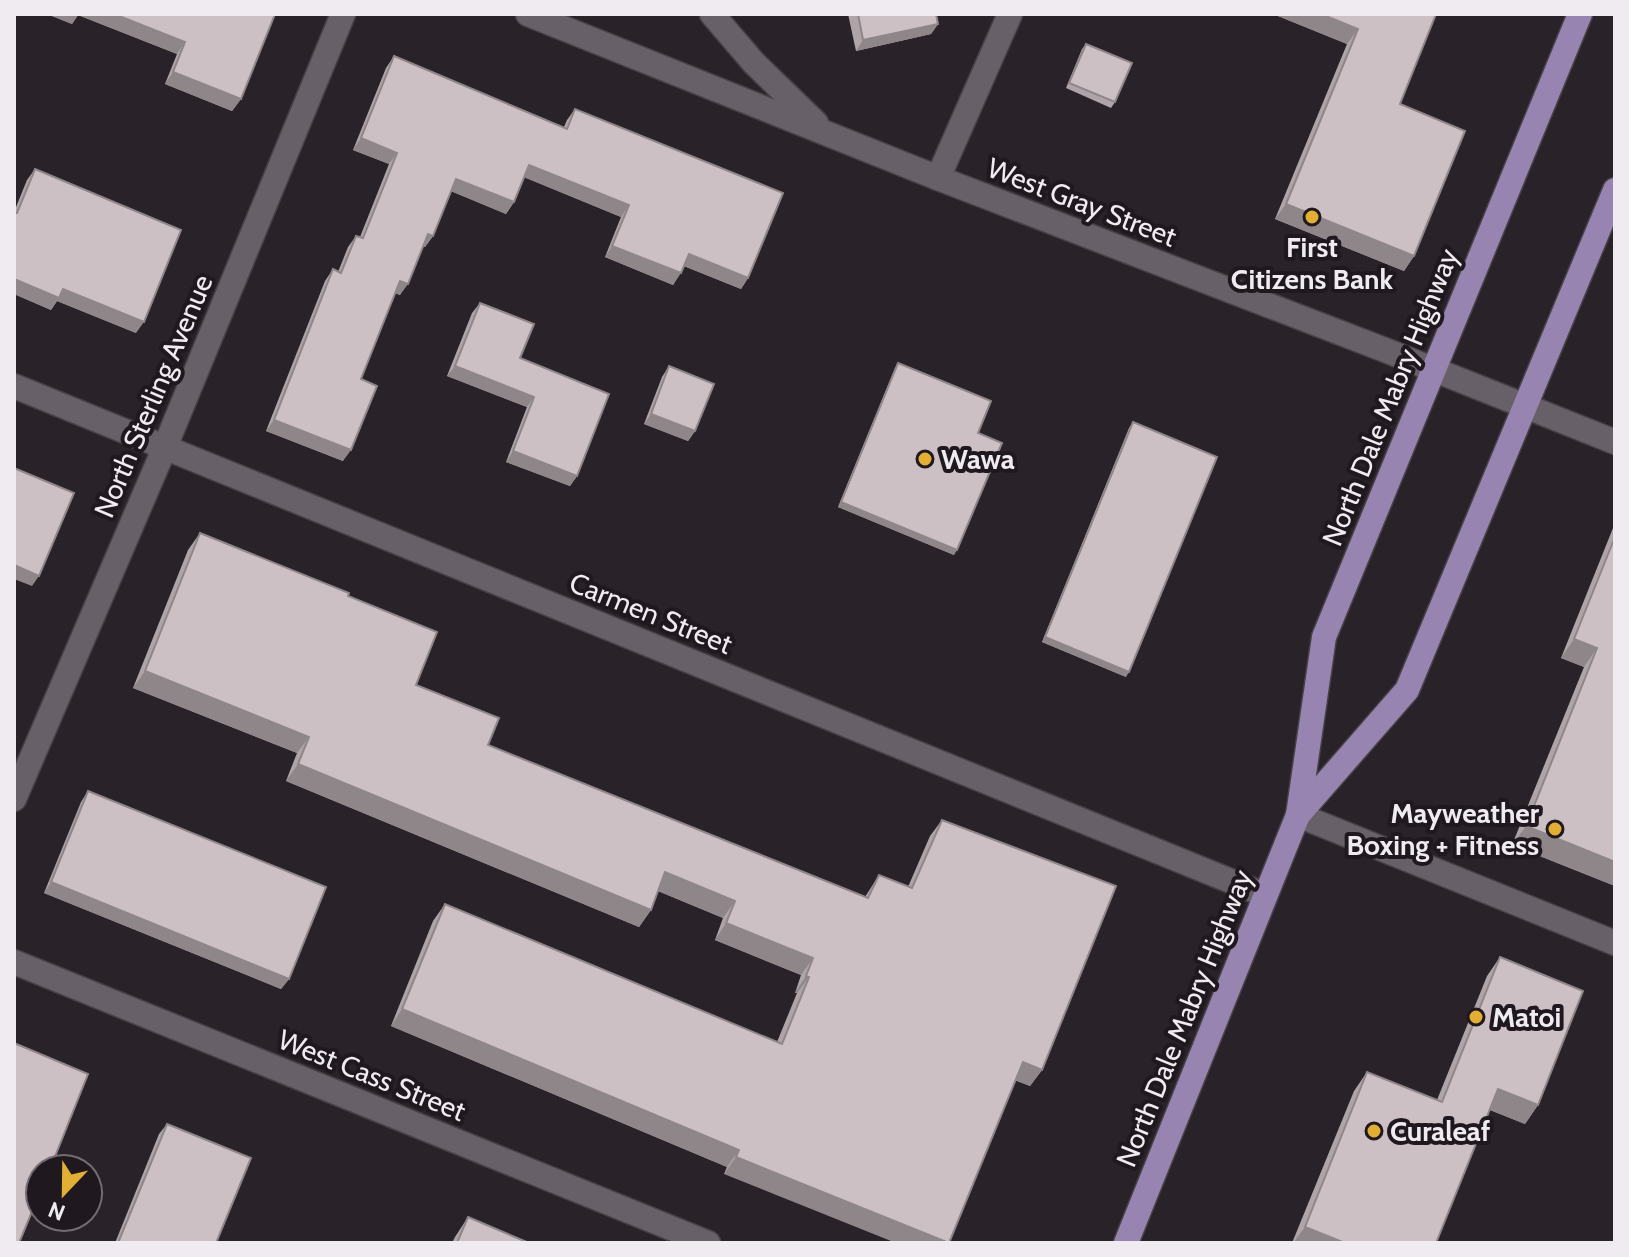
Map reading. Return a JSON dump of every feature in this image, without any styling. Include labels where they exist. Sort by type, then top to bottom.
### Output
[{"type":"main road","name":"North Dale Mabry Highway","points":[[1126,1243],[1298,815],[1324,637],[1580,14]]},
{"type":"main road","name":"North Dale Mabry Highway","points":[[1298,815],[1407,690],[1615,190]]},
{"type":"street","name":"North Sterling Avenue","points":[[14,799],[165,447],[343,14]]},
{"type":"street","name":"West Gray Street","points":[[528,14],[1615,442]]},
{"type":"street","points":[[712,14],[754,63],[826,133]]},
{"type":"street","points":[[938,178],[1010,14]]},
{"type":"street","name":"Carmen Street","points":[[14,386],[1265,895]]},
{"type":"street","points":[[1298,815],[1615,943]]},
{"type":"street","name":"West Cass Street","points":[[14,962],[708,1243]]},
{"type":"building","points":[[114,14],[275,14],[241,99],[173,72],[185,42]]},
{"type":"building","points":[[858,14],[936,14],[938,24],[863,40]]},
{"type":"building","points":[[1321,14],[1436,14],[1400,104],[1465,131],[1414,256],[1286,204],[1358,29]]},
{"type":"building","points":[[1086,44],[1132,63],[1115,102],[1069,83]]},
{"type":"building","points":[[394,56],[567,129],[575,109],[783,193],[748,278],[689,254],[681,273],[612,246],[629,205],[529,165],[514,202],[456,179],[433,236],[428,234],[408,284],[400,281],[361,379],[377,386],[351,450],[274,420],[333,269],[341,273],[356,236],[363,238],[397,153],[361,138]]},
{"type":"building","points":[[35,169],[181,230],[144,322],[63,289],[59,298],[14,279],[14,212],[17,213]]},
{"type":"building","points":[[480,303],[534,324],[520,358],[609,394],[577,476],[513,451],[534,397],[455,366]]},
{"type":"building","name":"Wawa","points":[[898,363],[991,401],[978,433],[1002,443],[957,550],[841,502]]},
{"type":"building","points":[[669,366],[714,384],[695,431],[651,414]]},
{"type":"building","points":[[1133,422],[1217,457],[1129,672],[1045,637]]},
{"type":"building","points":[[14,468],[74,493],[39,576],[14,565]]},
{"type":"building","points":[[200,533],[437,632],[416,685],[499,718],[488,745],[868,898],[879,875],[912,888],[942,820],[1116,886],[1042,1070],[1023,1062],[949,1243],[736,1157],[739,1150],[402,1009],[445,904],[782,1044],[809,977],[806,976],[813,958],[726,923],[735,901],[665,872],[651,910],[298,764],[309,737],[145,671]]},
{"type":"building","points":[[1615,537],[1615,862],[1526,826],[1597,648],[1574,639]]},
{"type":"building","points":[[88,791],[326,887],[289,979],[51,882]]},
{"type":"building","points":[[1500,957],[1583,991],[1538,1105],[1498,1089],[1436,1243],[1345,1243],[1305,1227],[1367,1072],[1442,1102]]},
{"type":"building","points":[[14,1043],[88,1074],[56,1153],[24,1153],[24,1231],[19,1243],[14,1243]]},
{"type":"building","points":[[167,1124],[251,1158],[216,1243],[118,1243]]},
{"type":"building","points":[[468,1217],[529,1243],[457,1243]]},
{"type":"place","name":"First Citizens Bank","points":[[1312,217]]},
{"type":"place","name":"Wawa","points":[[925,459]]},
{"type":"place","name":"Mayweather Boxing + Fitness","points":[[1555,829]]},
{"type":"place","name":"Matoi","points":[[1476,1017]]},
{"type":"place","name":"Curaleaf","points":[[1374,1131]]}]
